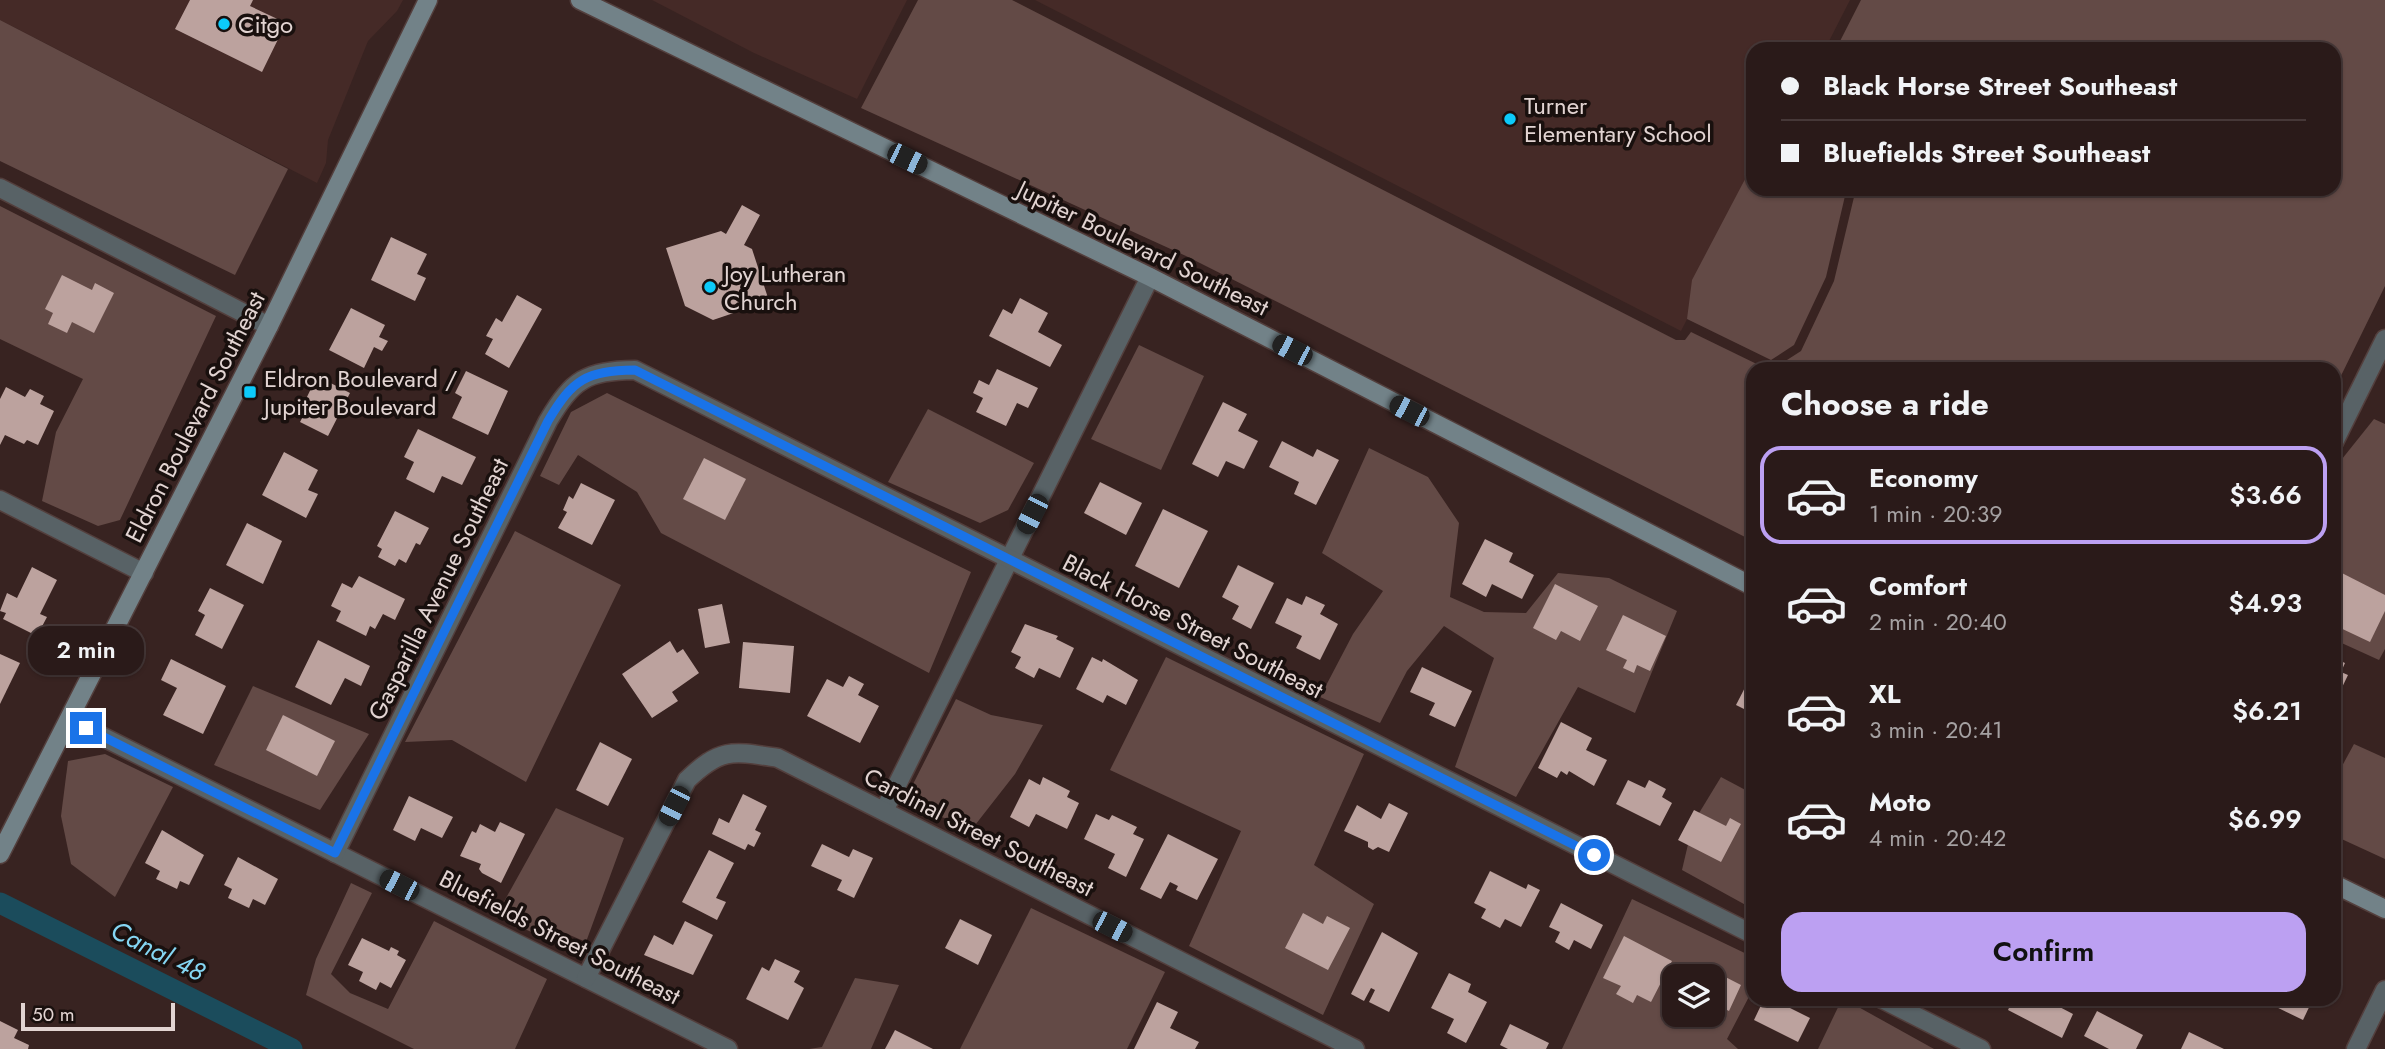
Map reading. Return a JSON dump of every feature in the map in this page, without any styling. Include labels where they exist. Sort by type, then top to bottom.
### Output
[{"type":"street","name":"Eldron Boulevard Southeast","points":[[1,852],[269,326],[428,0]]},
{"type":"street","name":"Jupiter Boulevard Southeast","points":[[580,0],[1150,277],[1746,583]]},
{"type":"street","points":[[0,188],[269,326]]},
{"type":"street","points":[[884,811],[1150,277]]},
{"type":"street","points":[[2341,428],[2385,339]]},
{"type":"street","name":"Black Horse Street Southeast","points":[[609,371],[635,370],[1746,931]]},
{"type":"street","name":"Gasparilla Avenue Southeast","points":[[335,853],[548,421],[567,390],[588,377],[609,371]]},
{"type":"street","points":[[0,500],[144,573]]},
{"type":"street","name":"Bluefields Street Southeast","points":[[69,720],[728,1049]]},
{"type":"street","name":"Cardinal Street Southeast","points":[[586,978],[687,780],[708,760],[725,754],[778,758],[1355,1049]]},
{"type":"street","points":[[2341,887],[2385,909]]},
{"type":"street","points":[[2356,1049],[2385,990]]},
{"type":"street","points":[[1896,1006],[1981,1049]]},
{"type":"shaded area","points":[[0,0],[403,0],[397,11],[368,41],[328,140],[326,163],[317,183],[0,20]]},
{"type":"shaded area","points":[[652,0],[907,0],[857,99],[754,53]]},
{"type":"shaded area","points":[[918,0],[1012,0],[1676,340],[1685,340],[1691,332],[1753,362],[1746,362],[1746,537],[1186,256],[861,108]]},
{"type":"shaded area","name":"Turner Elementary School","points":[[1035,0],[1850,0],[1829,42],[1746,42],[1746,196],[1749,196],[1681,331]]},
{"type":"shaded area","points":[[1861,0],[2385,0],[2385,286],[2341,376],[2341,362],[1784,362],[1801,351],[1834,281],[1854,196],[2341,196],[2341,42],[1840,42]]},
{"type":"shaded area","points":[[0,20],[288,169],[235,275],[0,161]]},
{"type":"shaded area","points":[[1746,177],[1746,196],[1845,196],[1826,277],[1794,345],[1771,360],[1687,319],[1692,280]]},
{"type":"shaded area","points":[[0,206],[216,316],[120,520],[98,526],[42,501],[56,432],[83,379],[0,339]]},
{"type":"shaded area","points":[[1139,345],[1204,376],[1161,470],[1091,439]]},
{"type":"shaded area","points":[[607,393],[971,572],[929,673],[661,533],[637,492],[578,455],[559,485],[540,476],[571,412]]},
{"type":"shaded area","points":[[928,409],[1034,463],[1008,510],[980,523],[888,482]]},
{"type":"shaded area","points":[[2374,419],[2385,424],[2385,649],[2379,660],[2341,643],[2342,459]]},
{"type":"shaded area","points":[[1369,448],[1428,477],[1459,523],[1450,597],[1484,612],[1526,613],[1558,573],[1609,578],[1677,611],[1635,713],[1578,687],[1516,797],[1455,767],[1494,658],[1444,626],[1407,671],[1380,723],[1320,697],[1353,634],[1383,591],[1322,553]]},
{"type":"shaded area","points":[[515,531],[621,585],[526,782],[452,740],[405,742]]},
{"type":"shaded area","points":[[1166,657],[1364,754],[1314,865],[1374,904],[1323,1015],[1189,946],[1241,831],[1110,770]]},
{"type":"shaded area","points":[[253,686],[369,734],[320,810],[214,765]]},
{"type":"shaded area","points":[[956,699],[991,715],[1043,725],[1015,774],[972,829],[904,802]]},
{"type":"shaded area","points":[[2354,744],[2385,758],[2385,859],[2341,839],[2341,768]]},
{"type":"shaded area","points":[[105,754],[173,787],[115,897],[71,864],[61,816],[68,761]]},
{"type":"shaded area","points":[[1721,777],[1746,790],[1746,905],[1682,870],[1693,823]]},
{"type":"shaded area","points":[[556,808],[624,838],[586,942],[558,930],[538,935],[496,916]]},
{"type":"shaded area","points":[[351,883],[372,893],[331,974],[350,993],[388,1009],[434,921],[547,979],[515,1049],[414,1049],[306,995],[316,959]]},
{"type":"shaded area","points":[[1632,899],[1746,954],[1746,1002],[1727,1039],[1738,1049],[1562,1049]]},
{"type":"shaded area","points":[[1031,908],[1165,972],[1127,1049],[960,1049]]},
{"type":"shaded area","points":[[855,978],[899,985],[871,1049],[809,1049],[822,1047]]},
{"type":"shaded area","points":[[1839,1006],[1857,1006],[1934,1049],[1818,1049]]},
{"type":"building","points":[[190,0],[253,0],[250,6],[286,23],[262,72],[175,29]]},
{"type":"building","points":[[742,205],[760,215],[744,245],[752,249],[769,301],[713,320],[685,306],[666,248],[721,231],[726,234]]},
{"type":"building","points":[[391,237],[427,254],[417,274],[426,278],[415,301],[371,280]]},
{"type":"building","points":[[62,275],[92,290],[95,283],[114,293],[94,333],[72,322],[67,333],[48,324],[53,313],[45,309]]},
{"type":"building","points":[[517,295],[542,309],[509,368],[485,354],[493,339],[486,336],[496,318],[502,322]]},
{"type":"building","points":[[1020,298],[1048,313],[1038,332],[1062,345],[1050,367],[989,336],[1003,309],[1012,314]]},
{"type":"building","points":[[351,308],[385,325],[379,337],[388,341],[382,351],[374,347],[364,368],[329,350]]},
{"type":"building","points":[[997,369],[1038,388],[1028,408],[1017,403],[1006,426],[976,412],[983,398],[973,393],[979,380],[989,385]]},
{"type":"building","points":[[466,371],[508,391],[488,435],[452,418],[462,397],[455,393]]},
{"type":"building","points":[[317,376],[350,393],[328,436],[300,422],[311,401],[306,399]]},
{"type":"building","points":[[6,387],[25,397],[30,389],[44,396],[40,404],[54,411],[38,445],[27,440],[24,444],[5,435],[0,445],[0,399]]},
{"type":"building","points":[[1223,402],[1247,414],[1238,431],[1258,441],[1244,469],[1226,461],[1218,477],[1192,464]]},
{"type":"building","points":[[418,429],[476,457],[462,485],[442,476],[434,493],[406,479],[414,462],[404,457]]},
{"type":"building","points":[[1282,441],[1313,457],[1317,449],[1339,460],[1316,505],[1294,494],[1299,482],[1269,467]]},
{"type":"building","points":[[284,452],[318,470],[308,490],[318,494],[306,518],[262,495]]},
{"type":"building","points":[[704,458],[746,479],[725,520],[683,499]]},
{"type":"building","points":[[1100,482],[1142,503],[1126,535],[1084,513]]},
{"type":"building","points":[[581,483],[615,500],[592,545],[558,528],[567,512],[563,510],[569,496],[573,499]]},
{"type":"building","points":[[1163,509],[1208,531],[1179,588],[1135,566]]},
{"type":"building","points":[[395,511],[429,528],[420,545],[416,543],[406,563],[399,559],[395,566],[378,557],[382,549],[377,546]]},
{"type":"building","points":[[247,523],[282,541],[263,584],[226,565]]},
{"type":"building","points":[[1485,539],[1513,553],[1509,562],[1534,575],[1522,599],[1492,584],[1486,597],[1462,584]]},
{"type":"building","points":[[1238,565],[1274,583],[1251,629],[1232,619],[1239,606],[1222,597]]},
{"type":"building","points":[[32,567],[57,580],[40,614],[47,617],[37,636],[3,619],[6,613],[0,611],[7,593],[17,598]]},
{"type":"building","points":[[2341,573],[2385,595],[2385,611],[2370,642],[2341,628]]},
{"type":"building","points":[[359,576],[405,599],[395,620],[383,614],[375,629],[370,626],[366,636],[336,621],[341,611],[331,606],[342,583],[352,588]]},
{"type":"building","points":[[1555,584],[1598,606],[1580,641],[1561,631],[1556,640],[1533,628]]},
{"type":"building","points":[[210,588],[244,605],[222,649],[195,635],[205,615],[198,611]]},
{"type":"building","points":[[1306,596],[1325,605],[1320,614],[1338,624],[1320,660],[1296,648],[1302,636],[1275,623],[1287,598],[1302,605]]},
{"type":"building","points":[[722,604],[730,643],[705,648],[698,609]]},
{"type":"building","points":[[1623,615],[1666,636],[1650,671],[1637,665],[1634,673],[1623,668],[1627,660],[1606,650]]},
{"type":"building","points":[[1025,624],[1058,636],[1056,639],[1074,648],[1060,678],[1039,668],[1034,678],[1015,668],[1021,657],[1011,652]]},
{"type":"building","points":[[318,640],[370,666],[361,686],[345,678],[331,705],[295,687]]},
{"type":"building","points":[[670,641],[677,653],[683,649],[699,673],[672,692],[678,701],[652,718],[622,674]]},
{"type":"building","points":[[743,642],[794,646],[790,693],[739,688]]},
{"type":"building","points":[[0,654],[20,663],[0,704]]},
{"type":"building","points":[[1092,657],[1102,662],[1103,659],[1138,680],[1126,705],[1107,695],[1103,703],[1076,689]]},
{"type":"building","points":[[171,659],[226,686],[203,734],[163,715],[177,688],[161,680]]},
{"type":"building","points":[[1422,667],[1472,691],[1455,727],[1429,715],[1435,703],[1410,692]]},
{"type":"building","points":[[2341,672],[2348,675],[2341,690]]},
{"type":"building","points":[[849,676],[864,684],[858,695],[879,706],[860,743],[807,716],[827,679],[843,687]]},
{"type":"building","points":[[1746,686],[1746,710],[1736,705]]},
{"type":"building","points":[[283,715],[335,741],[317,776],[266,750]]},
{"type":"building","points":[[1561,722],[1592,738],[1586,750],[1607,760],[1594,786],[1569,771],[1567,775],[1561,771],[1557,778],[1538,768]]},
{"type":"building","points":[[600,742],[632,759],[608,806],[576,790]]},
{"type":"building","points":[[1043,777],[1070,791],[1067,797],[1079,803],[1067,829],[1036,814],[1029,827],[1010,817],[1029,779],[1040,785]]},
{"type":"building","points":[[1628,780],[1645,788],[1649,780],[1666,789],[1662,797],[1672,803],[1660,826],[1616,804]]},
{"type":"building","points":[[743,794],[767,806],[755,830],[761,833],[754,847],[748,844],[745,850],[712,834],[719,818],[729,823]]},
{"type":"building","points":[[409,796],[453,817],[442,838],[421,828],[415,841],[393,830]]},
{"type":"building","points":[[1389,803],[1408,813],[1389,852],[1378,847],[1373,850],[1368,847],[1368,842],[1344,831],[1357,805],[1381,819]]},
{"type":"building","points":[[1694,810],[1726,826],[1730,818],[1741,824],[1721,862],[1678,840]]},
{"type":"building","points":[[1096,814],[1109,820],[1112,815],[1137,827],[1133,834],[1144,839],[1126,877],[1108,868],[1115,854],[1084,839]]},
{"type":"building","points":[[500,822],[525,834],[501,883],[482,873],[479,869],[481,864],[460,856],[472,831],[476,833],[480,824],[495,832]]},
{"type":"building","points":[[162,830],[204,855],[189,885],[180,881],[177,889],[156,879],[160,871],[145,863]]},
{"type":"building","points":[[1168,834],[1218,859],[1197,900],[1176,890],[1178,886],[1170,882],[1161,899],[1140,889]]},
{"type":"building","points":[[822,844],[849,857],[853,849],[873,858],[854,898],[837,890],[842,880],[811,866]]},
{"type":"building","points":[[709,850],[734,863],[716,898],[726,902],[717,920],[682,902]]},
{"type":"building","points":[[238,857],[278,879],[265,905],[253,899],[249,908],[228,898],[232,889],[224,885]]},
{"type":"building","points":[[1490,871],[1526,889],[1528,884],[1540,890],[1521,927],[1505,919],[1500,928],[1481,918],[1486,909],[1474,903]]},
{"type":"building","points":[[1561,903],[1603,925],[1591,949],[1574,940],[1569,950],[1555,942],[1560,932],[1549,927]]},
{"type":"building","points":[[1303,913],[1323,924],[1327,916],[1350,928],[1328,970],[1285,948]]},
{"type":"building","points":[[960,919],[992,935],[978,965],[945,948]]},
{"type":"building","points":[[685,921],[713,935],[693,975],[644,955],[654,935],[673,945]]},
{"type":"building","points":[[1382,932],[1418,953],[1389,1012],[1369,1002],[1375,990],[1371,988],[1364,1001],[1351,994]]},
{"type":"building","points":[[1624,936],[1672,961],[1670,964],[1662,964],[1662,981],[1651,1002],[1637,995],[1633,1003],[1616,994],[1621,986],[1603,978]]},
{"type":"building","points":[[362,938],[389,951],[391,947],[399,951],[397,955],[406,960],[391,988],[380,982],[376,990],[359,981],[363,972],[348,965]]},
{"type":"building","points":[[775,959],[800,971],[794,982],[804,988],[788,1020],[746,999],[762,967],[769,971]]},
{"type":"building","points":[[1449,973],[1471,984],[1468,992],[1487,1002],[1466,1043],[1447,1033],[1454,1019],[1431,1008]]},
{"type":"building","points":[[1725,977],[1741,985],[1729,1011],[1725,1009]]},
{"type":"building","points":[[1157,1002],[1178,1012],[1170,1028],[1199,1042],[1195,1049],[1134,1049]]},
{"type":"building","points":[[1761,1006],[1786,1006],[1810,1018],[1798,1042],[1754,1020]]},
{"type":"building","points":[[2010,1006],[2058,1006],[2073,1014],[2062,1038],[2008,1010]]},
{"type":"building","points":[[2274,1006],[2310,1006],[2303,1020]]},
{"type":"building","points":[[2097,1011],[2143,1035],[2136,1049],[2109,1049],[2084,1036]]},
{"type":"building","points":[[0,1021],[18,1030],[14,1038],[29,1045],[28,1049],[0,1049]]},
{"type":"building","points":[[1510,1024],[1549,1043],[1546,1049],[1508,1049],[1500,1045]]},
{"type":"building","points":[[895,1030],[933,1049],[885,1049]]},
{"type":"building","points":[[2189,1032],[2224,1049],[2181,1049]]},
{"type":"waterway","name":"Canal 48","points":[[0,903],[292,1049]]},
{"type":"place","name":"Citgo","points":[[224,24]]},
{"type":"place","name":"Turner Elementary School","points":[[1510,119]]},
{"type":"place","name":"Joy Lutheran Church","points":[[710,287]]},
{"type":"place","name":"Eldron Boulevard / Jupiter Boulevard","points":[[250,392]]},
{"type":"route","points":[[86,728],[335,853],[548,421],[567,390],[588,377],[609,371],[635,370],[1594,855]]}]
